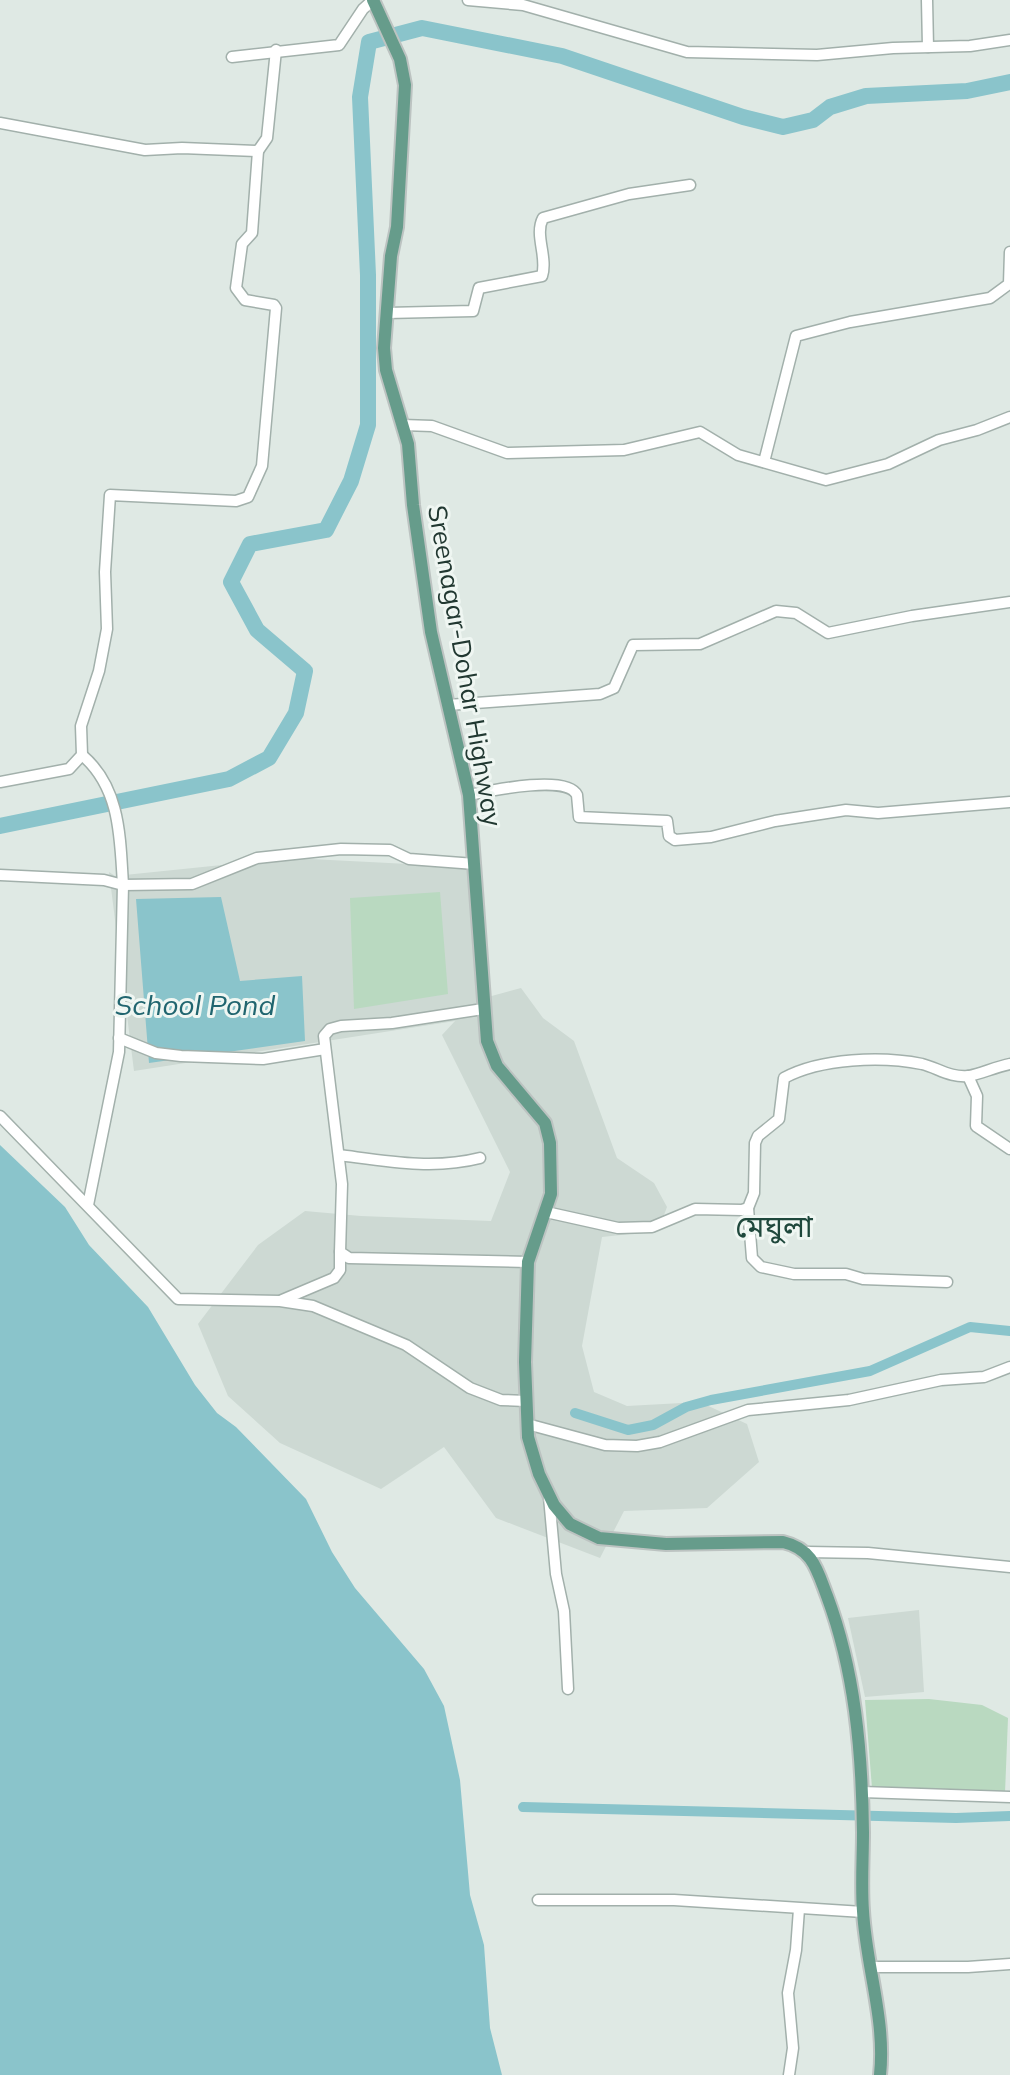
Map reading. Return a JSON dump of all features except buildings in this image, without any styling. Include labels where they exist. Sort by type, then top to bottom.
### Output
[{"type":"main road","name":"Sreenagar-Dohar Highway","points":[[374,4],[400,59],[405,110],[397,227],[387,313],[386,370],[410,454],[413,505],[431,632],[469,795],[487,1041],[497,1066],[545,1123],[551,1164],[551,1194],[528,1262],[527,1424],[540,1474],[548,1493],[570,1524],[599,1538],[666,1544],[783,1542],[807,1552]]},
{"type":"main road","points":[[807,1552],[837,1624],[852,1684],[863,1796],[863,1912],[881,2043],[880,2075]]},
{"type":"street","points":[[468,0],[523,5],[687,52],[817,55],[1010,40]]},
{"type":"street","points":[[927,0],[928,47]]},
{"type":"street","points":[[232,57],[340,45],[363,9],[374,4]]},
{"type":"street","points":[[0,782],[69,769],[82,755],[81,726],[99,671],[107,629],[105,572],[108,498],[117,493],[236,501],[248,497],[262,466],[275,308],[274,305],[245,300],[236,288],[242,244],[252,233],[258,151],[267,138],[276,50]]},
{"type":"street","points":[[0,123],[145,150],[182,148],[258,151]]},
{"type":"street","points":[[387,313],[473,311],[480,288],[542,276],[545,268],[539,226],[543,218],[629,194],[690,185]]},
{"type":"street","points":[[764,462],[796,336],[802,332],[990,298],[1009,284],[1010,252]]},
{"type":"street","points":[[403,425],[432,426],[507,453],[624,450],[700,432],[738,455],[826,480],[888,464],[939,440],[977,430],[1010,416]]},
{"type":"street","points":[[448,705],[600,694],[614,688],[634,645],[700,644],[776,611],[796,613],[828,633],[912,616],[1010,602]]},
{"type":"street","points":[[82,755],[94,765],[118,814],[123,885],[119,1038],[88,1205]]},
{"type":"street","points":[[469,795],[525,785],[570,788],[577,795],[579,817],[667,821],[669,836],[675,839],[711,837],[775,821],[846,810],[878,813],[1010,802]]},
{"type":"street","points":[[0,876],[103,880],[123,885],[192,884],[257,858],[341,849],[390,850],[409,859],[474,864]]},
{"type":"street","points":[[280,1301],[334,1278],[340,1270],[342,1184],[324,1035],[330,1029],[341,1026],[392,1023],[483,1009]]},
{"type":"street","points":[[119,1038],[156,1053],[181,1056],[263,1059],[325,1049]]},
{"type":"street","points":[[947,1282],[863,1279],[846,1274],[794,1274],[761,1268],[752,1258],[748,1208],[754,1193],[754,1143],[758,1136],[779,1119],[785,1078],[805,1070],[865,1061],[906,1062],[926,1065],[946,1074],[968,1076],[1010,1064]]},
{"type":"street","points":[[968,1076],[977,1096],[976,1126],[1010,1149]]},
{"type":"street","points":[[0,1116],[178,1299],[280,1301],[333,1313],[406,1345],[470,1388],[501,1401],[526,1401]]},
{"type":"street","points":[[339,1156],[431,1165],[455,1164],[480,1158]]},
{"type":"street","points":[[546,1212],[618,1228],[652,1227],[695,1209],[735,1211],[748,1208]]},
{"type":"street","points":[[340,1252],[349,1258],[528,1262]]},
{"type":"street","points":[[527,1424],[605,1445],[637,1446],[678,1436],[748,1410],[849,1400],[941,1380],[984,1377],[1010,1367]]},
{"type":"street","points":[[548,1493],[556,1574],[564,1611],[568,1689]]},
{"type":"street","points":[[807,1552],[868,1553],[1010,1567]]},
{"type":"street","points":[[863,1796],[1010,1797]]},
{"type":"street","points":[[538,1900],[674,1900],[863,1912]]},
{"type":"street","points":[[789,2075],[793,2048],[788,1993],[796,1950],[799,1909]]},
{"type":"street","points":[[872,1966],[968,1967],[1010,1964]]},
{"type":"shaded area","points":[[291,858],[467,867],[477,1000],[521,988],[543,1018],[574,1041],[617,1158],[654,1183],[667,1207],[658,1231],[602,1237],[582,1346],[594,1392],[627,1406],[700,1402],[747,1424],[759,1462],[707,1508],[624,1511],[600,1558],[496,1518],[444,1447],[381,1489],[280,1443],[228,1396],[198,1324],[258,1245],[305,1211],[491,1221],[510,1172],[442,1035],[455,1021],[134,1071],[109,872],[115,876]]},
{"type":"shaded area","points":[[919,1610],[924,1692],[865,1697],[848,1618]]},
{"type":"green space","points":[[440,892],[448,994],[354,1009],[350,898]]},
{"type":"green space","points":[[929,1699],[982,1705],[1008,1718],[1005,1793],[872,1788],[865,1700]]},
{"type":"water","name":"School Pond","points":[[221,897],[240,981],[302,976],[305,1041],[149,1063],[136,899]]},
{"type":"water","points":[[0,1145],[65,1207],[89,1245],[148,1307],[195,1385],[217,1413],[236,1427],[306,1499],[332,1552],[355,1588],[424,1669],[444,1706],[460,1780],[470,1895],[484,1945],[490,2028],[502,2075],[0,2075]]},
{"type":"waterway","points":[[0,826],[229,779],[269,758],[296,713],[305,671],[257,630],[231,582],[250,544],[326,530],[351,481],[368,425],[368,275],[360,97],[369,42],[422,28],[562,56],[743,117],[783,127],[813,120],[830,107],[866,96],[967,91],[1010,82]]},
{"type":"waterway","points":[[575,1413],[628,1430],[653,1425],[686,1407],[711,1400],[870,1371],[970,1327],[1010,1331]]},
{"type":"waterway","points":[[523,1807],[956,1818],[1010,1816]]},
{"type":"district","name":"মেঘুলা","points":[[774,1227]]}]
